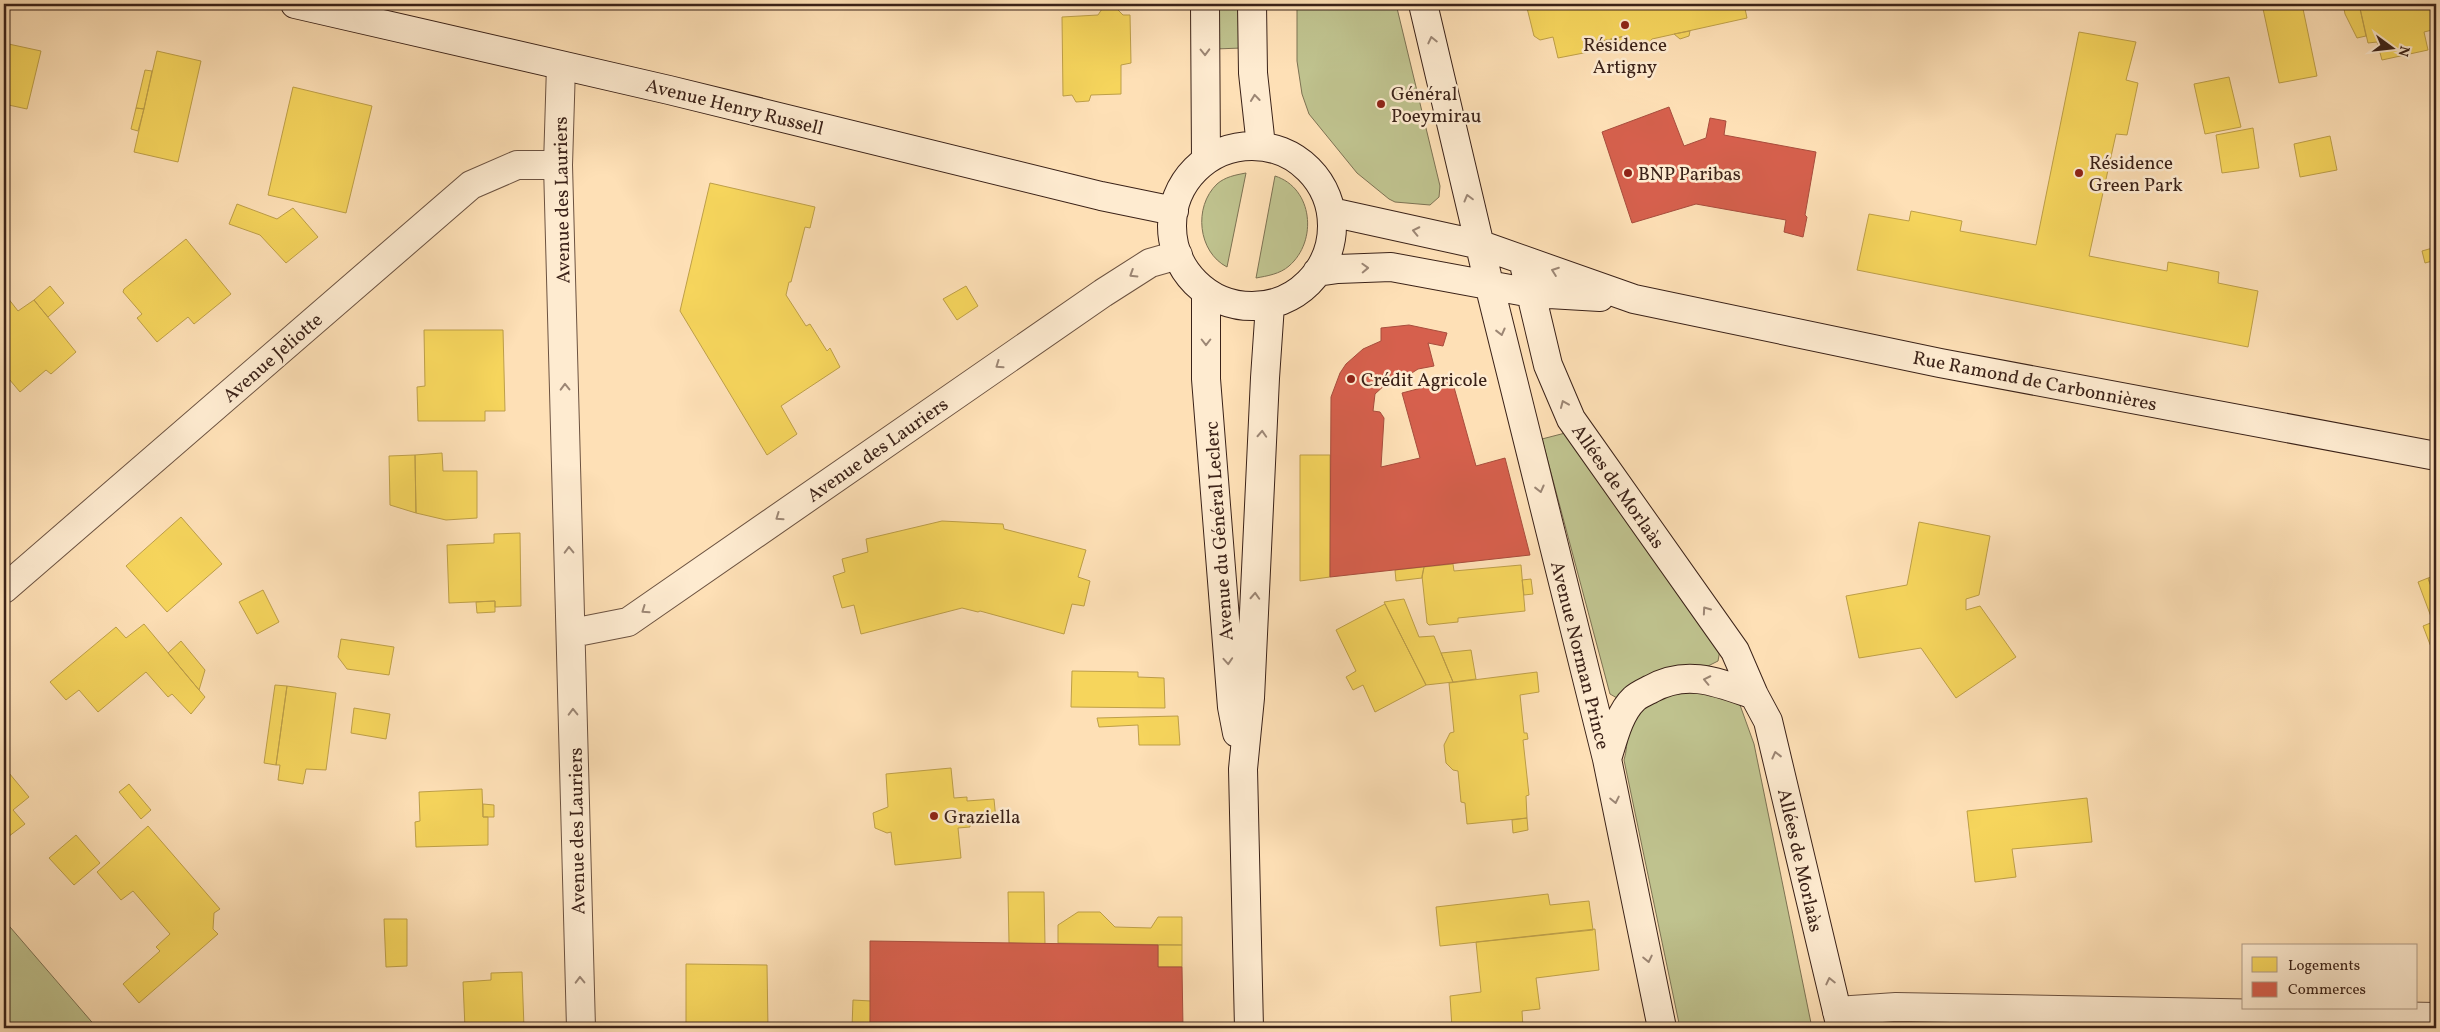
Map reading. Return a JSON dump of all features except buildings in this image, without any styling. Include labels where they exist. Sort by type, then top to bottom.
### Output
[{"type":"street","name":"Avenue Henry Russell","points":[[296,4],[669,90],[1101,196],[1174,211]]},
{"type":"street","points":[[1204,4],[1206,160]]},
{"type":"street","points":[[1252,4],[1253,73],[1260,146]]},
{"type":"street","points":[[1423,4],[1489,284]]},
{"type":"street","name":"Avenue des Lauriers","points":[[561,66],[558,165],[572,633],[581,1028]]},
{"type":"street","points":[[1260,146],[1285,153],[1306,168],[1322,187],[1331,212],[1331,237],[1323,263],[1307,285],[1284,300],[1270,305],[1241,306],[1230,304],[1206,293],[1187,273],[1175,249],[1172,226],[1178,195],[1191,174],[1206,160],[1235,148],[1260,146]]},
{"type":"street","name":"Avenue Jeliotte","points":[[4,589],[471,185],[517,165],[558,165]]},
{"type":"street","name":"Rue Ramond de Carbonnières","points":[[1331,212],[1480,245],[1634,299],[1940,363],[2436,456]]},
{"type":"street","name":"Avenue des Lauriers","points":[[572,633],[628,622],[1103,293],[1150,263],[1178,255]]},
{"type":"street","name":"Allées de Morlaàs","points":[[1523,260],[1548,366],[1570,419],[1735,651],[1754,695],[1768,721],[1839,1020]]},
{"type":"street","name":"Rue Ramond de Carbonnières","points":[[1316,272],[1338,269],[1391,267],[1532,293],[1634,299]]},
{"type":"street","name":"Avenue Norman Prince","points":[[1489,284],[1607,758],[1662,1028]]},
{"type":"street","name":"Avenue du Général Leclerc","points":[[1206,293],[1206,379],[1209,419],[1232,707],[1243,769]]},
{"type":"street","name":"Avenue du Général Leclerc","points":[[1248,1028],[1243,769],[1250,698],[1270,305]]},
{"type":"street","points":[[1607,758],[1622,717],[1633,700],[1656,686],[1677,678],[1704,679],[1754,695]]},
{"type":"street","points":[[1839,1020],[1896,1007],[2436,1017]]},
{"type":"green space","points":[[1214,4],[1241,4],[1242,48],[1215,49]]},
{"type":"green space","points":[[1297,4],[1396,4],[1440,186],[1439,197],[1430,205],[1395,202],[1389,199],[1357,173],[1309,114],[1302,94],[1297,61]]},
{"type":"green space","points":[[1246,173],[1227,267],[1217,260],[1205,240],[1202,228],[1204,205],[1209,194],[1217,184],[1230,177]]},
{"type":"green space","points":[[1275,176],[1288,182],[1304,203],[1307,216],[1307,230],[1304,243],[1298,255],[1289,266],[1278,273],[1256,278]]},
{"type":"green space","points":[[1569,432],[1720,650],[1718,661],[1708,666],[1692,667],[1617,698],[1610,694],[1542,439]]},
{"type":"green space","points":[[1702,690],[1740,705],[1754,744],[1812,1028],[1680,1028],[1624,760],[1629,733],[1640,713],[1658,700],[1680,693]]},
{"type":"green space","points":[[4,920],[97,1028],[4,1028]]},
{"type":"place","name":"Résidence Artigny","points":[[1625,25]]},
{"type":"place","name":"Général Poeymirau","points":[[1381,104]]},
{"type":"place","name":"BNP Paribas","points":[[1628,173]]},
{"type":"place","name":"Résidence Green Park","points":[[2079,173]]},
{"type":"place","name":"Crédit Agricole","points":[[1351,379]]},
{"type":"place","name":"Graziella","points":[[934,816]]}]
